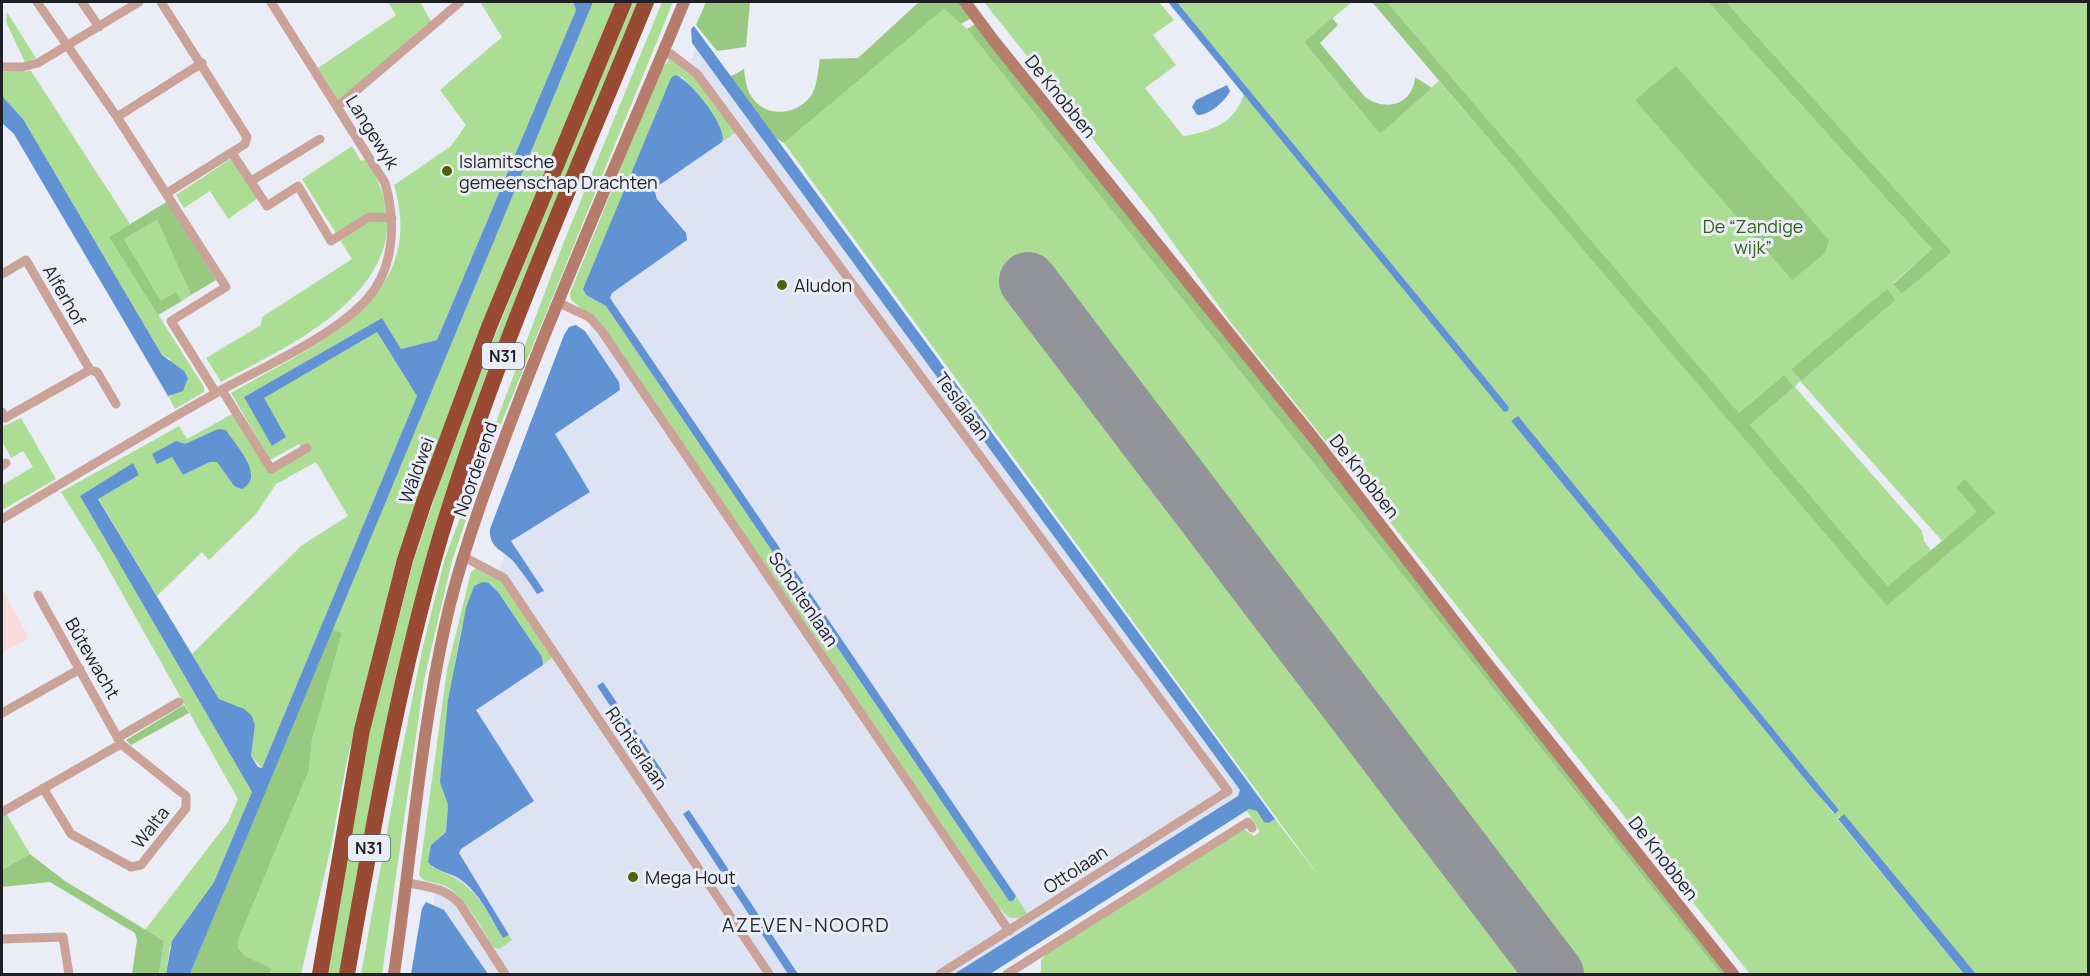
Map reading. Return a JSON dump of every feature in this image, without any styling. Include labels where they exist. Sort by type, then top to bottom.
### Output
[{"type":"highway","name":"Wâldwei","points":[[320,975],[368,708],[388,618],[424,502],[489,327],[624,2]]},
{"type":"highway","name":"N31","points":[[347,975],[394,722],[440,539],[505,352],[646,2]]},
{"type":"highway","name":"N31","points":[[309,975],[335,893]]},
{"type":"street","points":[[36,2],[117,117],[226,286],[171,321],[271,470],[307,448]]},
{"type":"street","points":[[82,2],[99,27]]},
{"type":"street","points":[[2,67],[22,67],[38,63],[69,46],[136,2]]},
{"type":"street","points":[[161,2],[202,63],[247,137],[245,144],[167,194]]},
{"type":"street","name":"Langewyk","points":[[2,519],[318,337],[367,299],[385,267],[390,248],[392,218],[386,183],[271,2]]},
{"type":"street","points":[[337,106],[460,2]]},
{"type":"street","name":"Noorderend","points":[[394,975],[435,678],[451,602],[464,557],[489,478],[556,302],[684,2]]},
{"type":"street","name":"De Knobben","points":[[965,2],[1315,440],[1485,661],[1733,975]]},
{"type":"street","name":"Teslalaan","points":[[662,54],[670,54],[698,74],[1227,791]]},
{"type":"street","points":[[117,117],[202,63]]},
{"type":"street","points":[[251,181],[320,139]]},
{"type":"street","points":[[231,153],[267,206],[298,186],[331,241],[369,217],[392,218]]},
{"type":"street","name":"Alferhof","points":[[2,274],[26,260],[90,370],[97,372],[116,405]]},
{"type":"street","name":"Scholtenlaan","points":[[556,302],[589,317],[601,330],[1009,931]]},
{"type":"street","points":[[2,412],[5,418],[90,370]]},
{"type":"street","name":"Richterlaan","points":[[464,557],[504,578],[769,975]]},
{"type":"street","name":"Bûtewacht","points":[[38,596],[120,740]]},
{"type":"street","points":[[2,713],[80,669]]},
{"type":"street","points":[[2,810],[43,788],[179,702]]},
{"type":"street","name":"Walta","points":[[43,788],[71,834],[131,867],[141,865],[186,808],[186,796],[120,740]]},
{"type":"street","name":"Ottolaan","points":[[940,975],[1227,791]]},
{"type":"street","points":[[1007,975],[1031,965],[1248,822],[1252,828]]},
{"type":"street","points":[[408,883],[433,886],[450,894],[460,904],[505,975]]},
{"type":"street","points":[[2,939],[63,938],[69,975]]},
{"type":"shaded area","points":[[698,42],[1252,799],[974,974],[421,974],[483,613]]},
{"type":"shaded area","points":[[2,588],[29,638],[2,653]]},
{"type":"green space","points":[[388,2],[420,2],[431,21],[339,101],[318,68],[396,15]]},
{"type":"green space","points":[[480,2],[573,2],[576,10],[437,340],[401,349],[382,318],[244,397],[285,437],[263,398],[377,332],[417,396],[262,768],[251,756],[255,726],[228,703],[219,699],[192,654],[301,546],[348,516],[316,462],[276,484],[256,514],[209,560],[202,552],[157,596],[98,498],[139,475],[80,496],[252,792],[214,882],[170,947],[166,974],[159,974],[164,941],[145,930],[228,822],[238,799],[100,554],[61,492],[179,426],[187,439],[234,413],[270,473],[305,454],[299,444],[270,460],[231,393],[328,337],[356,315],[379,290],[395,260],[400,226],[394,185],[451,146],[466,125],[440,90],[502,37]],"holes":[[[218,429],[242,489],[234,486],[217,462],[210,462],[183,475],[172,456],[185,444]]]},
{"type":"green space","points":[[593,2],[619,2],[397,561],[347,760],[331,847],[301,974],[269,974],[271,969],[245,956],[238,948],[239,938],[309,770],[312,740],[342,633],[332,629]]},
{"type":"green space","points":[[630,2],[641,2],[456,475],[341,974],[325,974],[370,729],[413,563],[456,432]]},
{"type":"green space","points":[[662,2],[673,2],[485,463],[452,561],[424,680],[382,974],[361,974],[422,650],[445,558],[563,244]]},
{"type":"green space","points":[[706,2],[750,2],[746,47],[717,51],[696,25]]},
{"type":"green space","points":[[919,2],[963,2],[973,17],[961,24],[944,9],[784,143],[769,134],[728,78],[744,69],[748,90],[757,103],[772,111],[781,112],[797,108],[805,103],[813,92],[820,59],[858,58]]},
{"type":"green space","name":"De “Zandige wijk”","points":[[984,2],[1159,2],[1174,20],[1153,35],[1176,65],[1145,88],[1183,136],[1203,132],[1221,124],[1235,112],[1244,94],[1505,412],[1509,407],[1177,2],[1352,2],[1304,42],[1380,134],[1439,81],[1888,605],[1994,513],[1965,479],[1957,487],[1978,512],[1942,541],[1800,381],[1795,387],[1922,531],[1924,541],[1931,550],[1889,587],[1750,425],[1794,387],[1784,375],[1739,413],[1387,2],[1708,2],[1932,249],[1893,283],[1902,294],[1952,252],[1726,2],[2088,2],[2088,974],[1976,974],[1839,816],[1838,820],[1964,974],[1750,974],[1229,320],[1150,211]],"holes":[[[1887,290],[1896,300],[1801,381],[1791,369]],[[1518,417],[1839,810],[1834,814],[1511,421]]]},
{"type":"green space","points":[[1372,2],[1387,2],[1739,413],[1784,375],[1794,387],[1750,425],[1888,586],[1977,512],[1956,487],[1965,479],[1995,513],[1887,606]]},
{"type":"green space","points":[[1708,2],[1726,2],[1952,252],[1902,294],[1893,284],[1932,249]]},
{"type":"green space","points":[[944,9],[967,29],[1721,974],[1581,974],[1042,270],[1013,293],[1533,974],[1037,974],[1041,972],[1041,961],[1046,954],[1244,829],[1254,836],[1260,832],[1247,811],[1249,809],[1257,811],[1269,823],[1275,819],[1321,879],[784,143]]},
{"type":"green space","points":[[7,12],[36,58],[25,62],[6,22]]},
{"type":"green space","points":[[1332,18],[1338,25],[1320,43],[1365,97],[1381,104],[1397,103],[1409,94],[1415,77],[1432,88],[1380,134],[1304,42]]},
{"type":"green space","points":[[977,23],[1730,974],[1721,974],[967,29]]},
{"type":"green space","points":[[671,54],[698,79],[736,132],[722,142],[723,136],[715,118],[681,76],[583,289],[586,295],[606,306],[1009,901],[1013,901],[1016,896],[1027,913],[1021,918],[1010,918],[999,908],[604,327],[571,300],[570,293],[662,67],[667,63]]},
{"type":"green space","points":[[1676,66],[1829,240],[1825,253],[1792,280],[1635,100]]},
{"type":"green space","points":[[31,71],[130,224],[109,237],[204,387],[204,392],[175,409],[168,396],[171,397],[170,359],[162,355],[23,119],[2,96],[2,72]]},
{"type":"green space","points":[[352,146],[361,161],[368,159],[386,205],[385,242],[374,270],[355,295],[331,317],[304,336],[221,382],[206,358],[261,325],[262,317],[352,259],[302,179]]},
{"type":"green space","points":[[232,158],[258,198],[228,219],[210,191],[184,208],[176,195]]},
{"type":"green space","points":[[168,201],[216,280],[191,295],[157,220],[124,239],[161,301],[176,292],[182,301],[158,315],[109,237]]},
{"type":"green space","points":[[157,220],[191,295],[182,301],[176,292],[161,301],[124,239]]},
{"type":"green space","points":[[1887,289],[1896,300],[1801,381],[1791,369]]},
{"type":"green space","points":[[21,418],[56,479],[2,510],[2,485],[33,467],[23,451],[11,458],[2,441],[2,427]]},
{"type":"green space","points":[[477,567],[499,578],[553,657],[543,665],[542,657],[490,583],[474,586],[460,638],[452,690],[448,742],[446,832],[431,845],[432,867],[468,887],[503,938],[509,935],[512,940],[499,949],[494,948],[462,899],[448,887],[425,880],[419,875],[447,670],[471,572]]},
{"type":"green space","points":[[332,629],[342,633],[312,740],[309,770],[239,938],[238,948],[245,956],[272,969],[269,974],[190,974]]},
{"type":"green space","points":[[184,705],[189,713],[131,745],[126,740]]},
{"type":"green space","points":[[6,813],[30,854],[2,870],[2,816]]},
{"type":"green space","points":[[30,854],[65,881],[164,941],[159,974],[132,974],[137,940],[135,933],[50,882],[2,887],[2,870]]},
{"type":"water","points":[[573,2],[593,2],[190,974],[166,974],[172,941],[214,882],[252,792],[80,496],[133,463],[139,475],[98,499],[219,699],[244,709],[252,716],[255,726],[251,756],[258,767],[262,768],[417,396],[377,332],[264,398],[286,437],[272,446],[244,397],[382,318],[401,349],[437,340],[576,10]]},
{"type":"water","points":[[1168,2],[1177,2],[1509,407],[1508,411],[1504,412]]},
{"type":"water","points":[[694,26],[1275,819],[1269,823],[1264,822],[1257,811],[1249,809],[990,974],[954,974],[1238,796],[1240,790],[692,43],[691,29]]},
{"type":"water","points":[[675,75],[698,94],[714,115],[723,135],[722,142],[658,186],[655,192],[657,199],[686,233],[687,240],[612,293],[610,298],[1016,896],[1013,901],[1009,901],[606,306],[586,295],[583,289],[671,78]]},
{"type":"water","points":[[1227,85],[1230,91],[1221,103],[1206,113],[1197,115],[1192,107],[1196,100]]},
{"type":"water","points":[[2,96],[23,119],[162,355],[184,371],[188,378],[183,391],[168,396],[14,134],[2,123]]},
{"type":"water","points":[[576,325],[585,331],[619,382],[620,390],[555,434],[590,492],[511,541],[544,591],[537,594],[514,562],[494,545],[490,529],[564,335],[569,327]]},
{"type":"water","points":[[1518,416],[1839,810],[1835,814],[1511,421]]},
{"type":"water","points":[[218,429],[226,430],[247,461],[251,477],[249,483],[242,489],[234,486],[217,462],[210,462],[183,475],[172,457],[157,464],[152,454],[176,441],[185,444]]},
{"type":"water","points":[[483,582],[489,583],[498,592],[542,657],[543,665],[476,710],[534,801],[461,849],[459,853],[509,935],[503,938],[468,885],[428,862],[431,845],[446,832],[448,805],[440,782],[448,700],[466,608],[474,586]]},
{"type":"water","points":[[603,682],[667,778],[661,782],[597,686]]},
{"type":"water","points":[[689,810],[798,974],[788,974],[683,814]]},
{"type":"water","points":[[1844,814],[1976,974],[1964,974],[1838,819]]},
{"type":"water","points":[[426,902],[444,910],[488,974],[411,974],[422,908]]},
{"type":"runway","points":[[1028,281],[1555,974]]},
{"type":"place","name":"Islamitsche gemeenschap Drachten","points":[[447,171]]},
{"type":"place","name":"Aludon","points":[[782,285]]},
{"type":"place","name":"Mega Hout","points":[[633,877]]},
{"type":"district","name":"AZEVEN-NOORD","points":[[806,924]]}]
